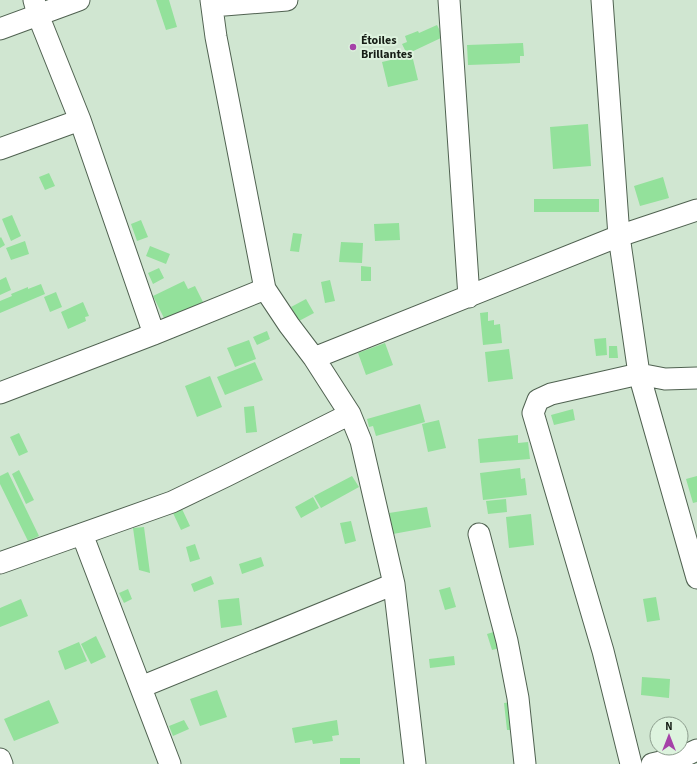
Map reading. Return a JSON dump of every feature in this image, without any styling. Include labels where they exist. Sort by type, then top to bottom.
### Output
[{"type":"street","points":[[0,29],[36,7],[79,0]]},
{"type":"street","points":[[287,0],[211,3],[216,37],[265,289],[289,326],[314,358],[350,414],[361,442],[394,584],[415,764]]},
{"type":"street","points":[[449,0],[469,297]]},
{"type":"street","points":[[602,0],[619,236],[639,374],[697,578]]},
{"type":"street","points":[[36,7],[80,120],[154,334]]},
{"type":"street","points":[[0,149],[80,120]]},
{"type":"street","points":[[314,358],[619,236],[697,210]]},
{"type":"street","points":[[0,393],[154,334],[265,289]]},
{"type":"street","points":[[631,764],[603,651],[533,413],[538,400],[551,394],[639,374],[665,379],[697,378]]},
{"type":"street","points":[[0,563],[172,502],[350,414]]},
{"type":"street","points":[[82,534],[170,764]]},
{"type":"street","points":[[479,534],[507,642],[518,698],[525,764]]},
{"type":"street","points":[[141,687],[394,584]]},
{"type":"street","points":[[652,764],[682,756],[697,750]]},
{"type":"street","points":[[0,759],[2,764]]},
{"type":"building","points":[[156,0],[169,0],[177,27],[166,30]]},
{"type":"building","points":[[437,25],[443,37],[407,54],[402,44],[407,42],[405,36],[418,31],[419,33]]},
{"type":"building","points":[[523,43],[524,56],[520,56],[520,63],[468,65],[467,45]]},
{"type":"building","points":[[412,55],[418,80],[388,87],[382,62]]},
{"type":"building","points":[[588,124],[591,166],[553,169],[550,127]]},
{"type":"building","points":[[49,173],[55,186],[45,190],[39,177]]},
{"type":"building","points":[[663,177],[669,198],[640,206],[634,186]]},
{"type":"building","points":[[534,199],[599,199],[599,212],[534,212]]},
{"type":"building","points":[[12,215],[21,236],[11,241],[2,219]]},
{"type":"building","points":[[141,220],[148,237],[137,241],[131,224]]},
{"type":"building","points":[[399,223],[400,240],[375,241],[374,224]]},
{"type":"building","points":[[293,233],[302,234],[299,252],[290,251]]},
{"type":"building","points":[[1,237],[5,245],[0,248],[0,238]]},
{"type":"building","points":[[25,241],[29,254],[11,260],[6,248]]},
{"type":"building","points":[[341,242],[363,243],[362,263],[339,262]]},
{"type":"building","points":[[150,246],[170,254],[166,264],[146,256]]},
{"type":"building","points":[[361,266],[371,267],[371,281],[361,281]]},
{"type":"building","points":[[159,268],[164,278],[153,284],[148,273]]},
{"type":"building","points":[[6,277],[11,290],[0,295],[0,280]]},
{"type":"building","points":[[330,280],[335,301],[325,303],[321,282]]},
{"type":"building","points":[[184,281],[188,289],[195,286],[203,302],[165,320],[153,296]]},
{"type":"building","points":[[41,284],[45,294],[0,313],[0,301],[12,296],[11,294],[28,287],[28,289]]},
{"type":"building","points":[[56,292],[62,307],[50,312],[44,297]]},
{"type":"building","points":[[306,299],[314,313],[299,321],[291,307]]},
{"type":"building","points":[[83,302],[89,316],[85,317],[86,321],[68,329],[61,312]]},
{"type":"building","points":[[488,312],[488,321],[494,320],[494,325],[500,324],[502,343],[483,345],[480,313]]},
{"type":"building","points":[[267,331],[270,339],[257,345],[253,337]]},
{"type":"building","points":[[606,338],[607,355],[596,356],[594,339]]},
{"type":"building","points":[[249,340],[256,359],[235,367],[227,348]]},
{"type":"building","points":[[385,343],[393,365],[366,375],[358,353]]},
{"type":"building","points":[[609,346],[617,346],[618,358],[609,358]]},
{"type":"building","points":[[509,349],[513,379],[488,382],[485,352]]},
{"type":"building","points":[[255,362],[263,380],[225,395],[217,377]]},
{"type":"building","points":[[210,376],[222,407],[197,417],[185,386]]},
{"type":"building","points":[[420,404],[425,422],[376,436],[373,426],[369,427],[367,419]]},
{"type":"building","points":[[254,406],[257,432],[246,433],[244,407]]},
{"type":"building","points":[[573,409],[575,420],[554,425],[551,415]]},
{"type":"building","points":[[439,420],[446,448],[428,452],[422,424]]},
{"type":"building","points":[[19,433],[28,452],[19,456],[10,437]]},
{"type":"building","points":[[518,435],[518,443],[528,442],[530,459],[480,463],[478,439]]},
{"type":"building","points":[[520,468],[521,479],[525,478],[527,495],[483,500],[480,473]]},
{"type":"building","points":[[19,470],[34,500],[26,504],[12,474]]},
{"type":"building","points":[[8,472],[39,536],[28,541],[0,484],[0,476]]},
{"type":"building","points":[[352,476],[359,487],[321,508],[314,496]]},
{"type":"building","points":[[697,476],[697,502],[693,503],[686,479]]},
{"type":"building","points":[[313,497],[319,508],[301,518],[295,507]]},
{"type":"building","points":[[506,499],[507,512],[488,514],[486,501]]},
{"type":"building","points":[[427,507],[431,527],[393,534],[389,513]]},
{"type":"building","points":[[182,509],[190,526],[181,530],[173,513]]},
{"type":"building","points":[[531,514],[534,545],[509,548],[506,517]]},
{"type":"building","points":[[351,521],[356,541],[345,544],[340,523]]},
{"type":"building","points":[[144,527],[150,573],[139,570],[133,528]]},
{"type":"building","points":[[195,544],[200,559],[190,562],[186,547]]},
{"type":"building","points":[[261,557],[264,566],[242,574],[239,564]]},
{"type":"building","points":[[211,576],[214,584],[194,592],[191,584]]},
{"type":"building","points":[[450,587],[456,607],[445,610],[439,590]]},
{"type":"building","points":[[128,589],[132,599],[124,603],[119,593]]},
{"type":"building","points":[[656,597],[660,620],[647,622],[643,599]]},
{"type":"building","points":[[239,598],[242,625],[221,628],[218,600]]},
{"type":"building","points":[[21,599],[28,616],[0,627],[0,608]]},
{"type":"building","points":[[500,630],[504,647],[492,650],[487,634]]},
{"type":"building","points":[[96,636],[106,657],[91,664],[81,644]]},
{"type":"building","points":[[79,642],[87,661],[65,670],[58,651]]},
{"type":"building","points":[[454,656],[455,665],[430,668],[429,659]]},
{"type":"building","points":[[642,677],[670,679],[669,698],[641,695]]},
{"type":"building","points":[[217,690],[227,717],[200,726],[190,699]]},
{"type":"building","points":[[49,700],[59,723],[14,741],[4,719]]},
{"type":"building","points":[[512,702],[515,730],[507,730],[504,703]]},
{"type":"building","points":[[184,720],[189,729],[173,736],[169,726]]},
{"type":"building","points":[[337,720],[339,735],[332,736],[333,741],[313,744],[312,740],[295,743],[292,728]]},
{"type":"building","points":[[340,758],[360,758],[360,764],[340,764]]},
{"type":"place","name":"Étoiles Brillantes","points":[[353,47]]}]
